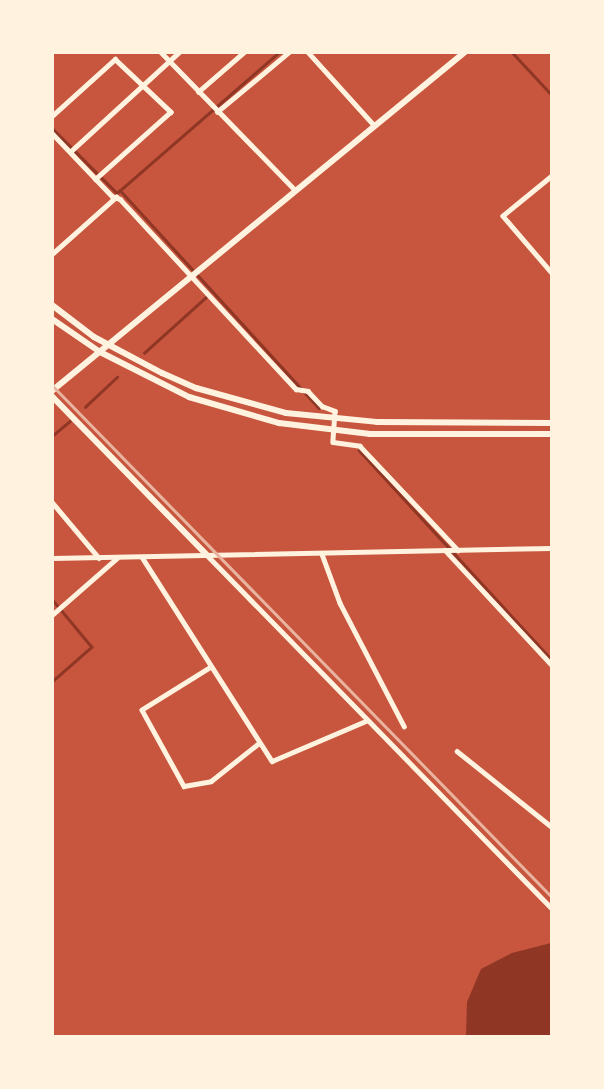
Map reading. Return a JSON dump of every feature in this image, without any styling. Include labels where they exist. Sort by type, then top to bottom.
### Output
[{"type":"main road","points":[[52,305],[108,345],[204,390],[286,413],[334,420],[552,423]]},
{"type":"main road","points":[[52,320],[100,352],[206,402],[333,432],[552,434]]},
{"type":"street","points":[[161,52],[217,112],[294,189]]},
{"type":"street","points":[[72,150],[179,52]]},
{"type":"street","points":[[198,92],[244,52]]},
{"type":"street","points":[[217,112],[289,52]]},
{"type":"street","points":[[308,52],[374,126]]},
{"type":"street","points":[[52,391],[294,189],[466,52]]},
{"type":"street","points":[[52,116],[115,59],[171,112],[98,178]]},
{"type":"street","points":[[52,133],[72,150],[193,274],[302,390],[335,410],[334,443],[360,446],[552,665]]},
{"type":"street","points":[[552,176],[503,216],[552,272]]},
{"type":"street","points":[[52,254],[116,197]]},
{"type":"street","points":[[52,396],[366,721],[552,908]]},
{"type":"street","points":[[52,502],[99,558]]},
{"type":"street","points":[[52,558],[552,548]]},
{"type":"street","points":[[322,554],[356,635],[404,726]]},
{"type":"street","points":[[142,557],[272,761],[366,721]]},
{"type":"street","points":[[52,615],[117,558]]},
{"type":"street","points":[[211,667],[142,710],[184,786],[211,781],[259,743]]},
{"type":"street","points":[[458,751],[552,827]]},
{"type":"shaded area","points":[[551,943],[551,1036],[466,1036],[467,1002],[481,969],[512,953]]},
{"type":"waterway","points":[[52,128],[117,193],[279,52]]},
{"type":"waterway","points":[[512,52],[552,95]]},
{"type":"waterway","points":[[120,190],[319,408]]},
{"type":"waterway","points":[[144,353],[206,297]]},
{"type":"waterway","points":[[85,407],[117,377]]},
{"type":"waterway","points":[[52,436],[70,421]]},
{"type":"waterway","points":[[359,450],[552,660]]},
{"type":"waterway","points":[[52,599],[92,647],[52,682]]},
{"type":"railway","points":[[52,385],[552,897]]}]
